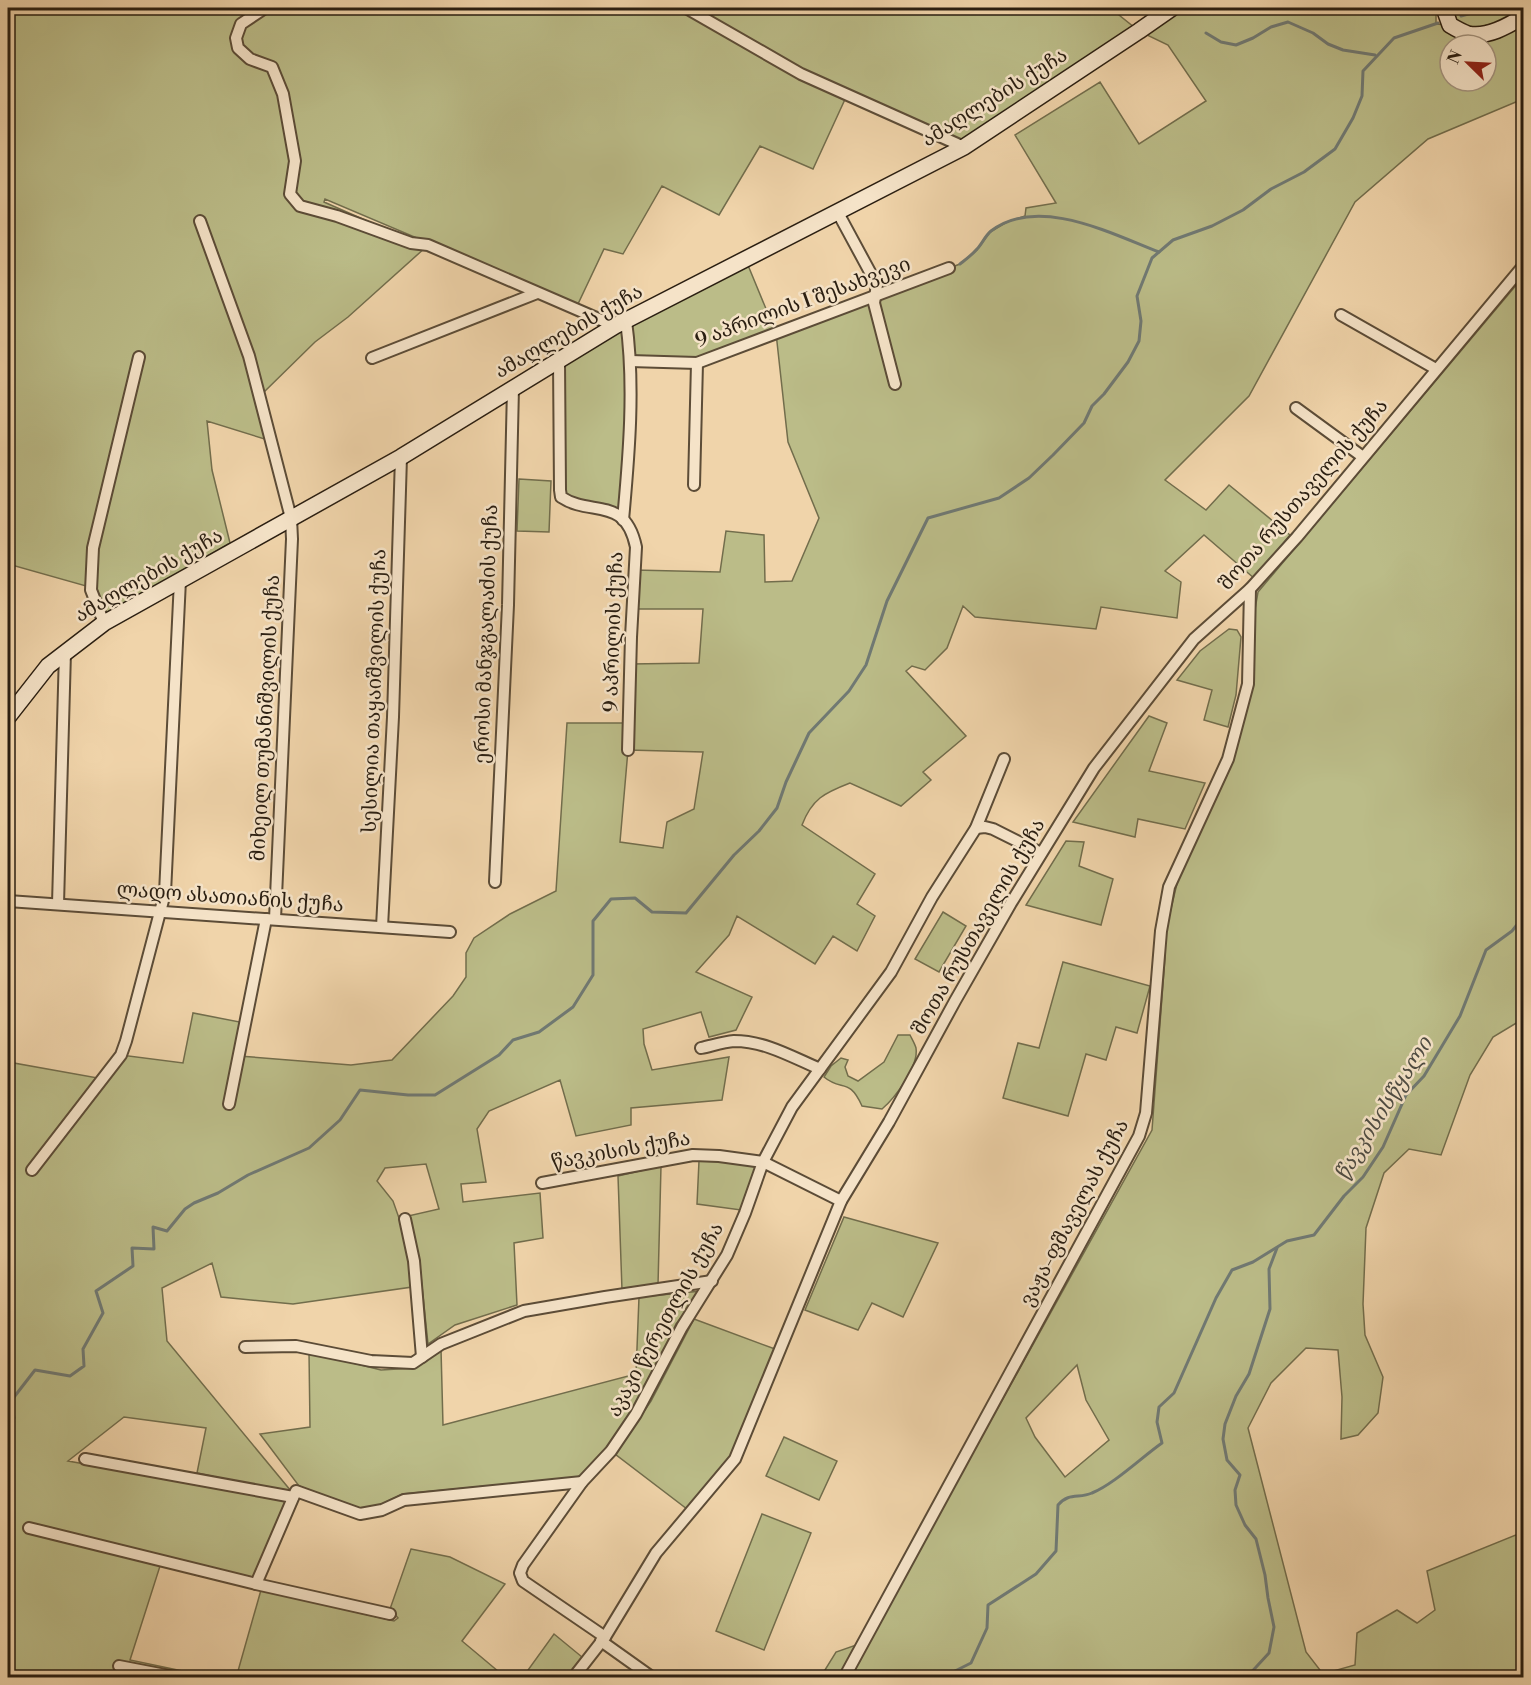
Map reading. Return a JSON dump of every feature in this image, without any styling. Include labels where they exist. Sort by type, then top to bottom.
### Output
[{"type":"street","points":[[265,8],[241,24],[236,38],[238,48],[250,58],[272,67],[283,94],[295,161],[290,194],[300,206],[337,216],[411,243],[428,244],[537,293],[621,323],[630,361],[623,519]]},
{"type":"street","points":[[686,8],[801,74],[964,147]]},
{"type":"street","name":"ამაღლების ქუჩა","points":[[8,717],[48,666],[104,623],[401,457],[621,323],[964,147],[1172,8]]},
{"type":"street","points":[[1444,8],[1450,25],[1468,34],[1503,28],[1524,16]]},
{"type":"street","points":[[837,211],[877,285],[874,303],[895,384]]},
{"type":"street","name":"მიხეილ თუმანიშვილის ქუჩა","points":[[200,221],[249,356],[291,519],[292,538],[270,919],[229,1104]]},
{"type":"street","name":"შოთა რუსთაველის ქუჩა","points":[[573,1677],[603,1639],[656,1553],[735,1459],[841,1201],[889,1122],[955,1001],[1041,853],[1094,768],[1194,639],[1250,589],[1524,265]]},
{"type":"street","name":"9 აპრილის I შესახვევი","points":[[630,361],[697,363],[949,268]]},
{"type":"street","points":[[372,358],[537,293]]},
{"type":"street","points":[[1341,315],[1436,369]]},
{"type":"street","points":[[104,623],[91,590],[93,548],[139,357]]},
{"type":"street","points":[[559,361],[561,496],[568,501],[611,510],[623,519]]},
{"type":"street","points":[[694,485],[697,363]]},
{"type":"street","name":"ეროსი მანჯგალაძის ქუჩა","points":[[495,882],[508,605],[513,388]]},
{"type":"street","points":[[1296,408],[1363,457]]},
{"type":"street","name":"სესილია თაყაიშვილის ქუჩა","points":[[382,927],[394,705],[401,457]]},
{"type":"street","name":"9 აპრილის ქუჩა","points":[[623,519],[633,533],[636,546],[630,637],[628,750]]},
{"type":"street","points":[[32,1170],[121,1055],[165,893],[180,580]]},
{"type":"street","name":"ვაჟა-ფშაველას ქუჩა","points":[[844,1677],[1139,1136],[1147,1102],[1161,931],[1169,887],[1228,759],[1248,684],[1250,589]]},
{"type":"street","points":[[58,904],[65,652]]},
{"type":"street","name":"აკაკი წერეთლის ქუჩა","points":[[653,1677],[523,1581],[520,1573],[523,1565],[582,1482],[611,1451],[636,1414],[682,1327],[712,1281],[736,1234],[764,1162],[792,1107],[891,972],[932,897],[975,828],[1004,759]]},
{"type":"street","points":[[975,828],[985,827],[993,830],[1041,853]]},
{"type":"street","name":"ლადო ასათიანის ქუჩა","points":[[8,901],[450,932]]},
{"type":"street","points":[[701,1048],[731,1041],[753,1042],[820,1069]]},
{"type":"street","name":"წავკისის ქუჩა","points":[[542,1184],[693,1155],[744,1158],[764,1162],[841,1201]]},
{"type":"street","points":[[405,1220],[414,1261],[422,1357]]},
{"type":"street","points":[[245,1347],[296,1346],[371,1361],[413,1364],[441,1344],[524,1311],[605,1296],[712,1281]]},
{"type":"street","points":[[86,1459],[293,1497]]},
{"type":"street","points":[[256,1584],[296,1491],[360,1514],[382,1509],[404,1500],[582,1482]]},
{"type":"street","points":[[29,1528],[256,1584],[390,1614]]},
{"type":"street","points":[[118,1666],[181,1677]]},
{"type":"green space","points":[[8,8],[1115,8],[1114,11],[1139,31],[964,147],[847,95],[813,169],[760,146],[719,215],[662,186],[623,254],[604,249],[577,306],[325,199],[324,202],[426,247],[348,317],[315,342],[262,394],[271,441],[207,421],[212,470],[230,543],[107,615],[97,589],[8,564]]},
{"type":"green space","points":[[1188,8],[1436,8],[1436,24],[1450,25],[1466,33],[1438,33],[1438,93],[1498,93],[1498,33],[1471,33],[1523,16],[1523,99],[1428,139],[1355,202],[1249,396],[1165,480],[1206,510],[1229,485],[1290,535],[1255,579],[1204,535],[1165,571],[1181,582],[1177,618],[1101,607],[1096,629],[975,617],[963,606],[947,648],[925,670],[912,666],[906,671],[966,736],[923,772],[931,780],[901,806],[850,783],[820,798],[810,809],[802,825],[875,874],[857,904],[875,916],[857,951],[833,936],[815,964],[737,916],[729,935],[696,972],[752,997],[736,1030],[709,1037],[701,1012],[643,1029],[644,1044],[652,1070],[729,1057],[722,1100],[631,1108],[631,1125],[576,1136],[560,1080],[489,1111],[477,1129],[486,1182],[461,1184],[463,1202],[540,1193],[543,1238],[514,1243],[517,1305],[455,1325],[428,1344],[419,1257],[408,1216],[439,1209],[426,1164],[385,1168],[377,1181],[393,1201],[411,1252],[407,1253],[412,1287],[293,1304],[221,1297],[212,1263],[162,1288],[167,1341],[291,1491],[289,1493],[197,1473],[206,1428],[124,1417],[68,1461],[287,1500],[252,1579],[160,1566],[130,1660],[211,1677],[8,1677],[8,1062],[103,1079],[121,1055],[183,1063],[193,1013],[245,1023],[239,1056],[351,1065],[392,1060],[453,996],[466,977],[466,953],[474,938],[510,914],[556,891],[567,723],[629,723],[630,664],[699,663],[703,609],[632,609],[634,570],[720,572],[726,531],[764,535],[765,582],[792,581],[819,518],[788,442],[776,333],[960,264],[977,250],[990,232],[1007,222],[1025,216],[1026,208],[1056,203],[1015,135],[1100,82],[1139,144],[1206,101],[1168,45],[1139,31],[1166,12],[1184,11]],"holes":[[[628,750],[703,752],[694,809],[667,822],[663,848],[620,842]]]},
{"type":"green space","points":[[1449,8],[1523,8],[1523,13],[1518,17],[1476,28],[1454,23]]},
{"type":"green space","points":[[745,258],[776,333],[697,363],[631,361],[623,520],[561,497],[559,361]]},
{"type":"green space","points":[[1523,277],[1523,1019],[1493,1037],[1470,1075],[1441,1155],[1409,1149],[1384,1173],[1366,1228],[1363,1304],[1365,1335],[1383,1377],[1378,1413],[1358,1435],[1341,1439],[1342,1397],[1338,1350],[1306,1348],[1271,1383],[1248,1428],[1306,1652],[1323,1674],[1355,1665],[1357,1633],[1397,1610],[1417,1623],[1435,1610],[1427,1571],[1523,1532],[1523,1677],[848,1678],[1152,1130],[1165,934],[1179,875],[1227,775],[1252,688],[1255,609],[1258,592]],"holes":[[[1077,1365],[1086,1400],[1109,1440],[1065,1477],[1035,1437],[1026,1418]]]},
{"type":"green space","points":[[519,479],[551,481],[549,532],[517,531]]},
{"type":"green space","points":[[1229,629],[1237,630],[1241,637],[1236,695],[1228,727],[1204,720],[1212,690],[1177,680],[1200,651]]},
{"type":"green space","points":[[1149,716],[1167,723],[1149,771],[1205,783],[1185,829],[1138,819],[1135,837],[1073,822]]},
{"type":"green space","points":[[1066,841],[1084,842],[1079,866],[1113,879],[1101,925],[1026,905]]},
{"type":"green space","points":[[943,912],[966,926],[939,972],[915,959]]},
{"type":"green space","points":[[1063,962],[1150,986],[1137,1033],[1116,1027],[1106,1060],[1086,1054],[1068,1116],[1003,1098],[1018,1043],[1039,1048]]},
{"type":"green space","points":[[898,1035],[910,1035],[916,1048],[916,1055],[905,1081],[882,1109],[862,1106],[853,1091],[824,1077],[831,1066],[841,1058],[848,1060],[845,1067],[848,1076],[858,1081],[884,1062]]},
{"type":"green space","points":[[699,1161],[758,1166],[741,1210],[697,1204]]},
{"type":"green space","points":[[661,1166],[658,1285],[622,1290],[618,1176]]},
{"type":"green space","points":[[844,1217],[938,1243],[903,1317],[872,1303],[858,1330],[805,1310]]},
{"type":"green space","points":[[702,1291],[676,1324],[655,1372],[635,1409],[612,1443],[580,1477],[402,1494],[378,1506],[358,1510],[299,1486],[260,1434],[310,1427],[309,1352],[381,1370],[414,1368],[441,1349],[443,1425],[636,1374],[639,1297]]},
{"type":"green space","points":[[694,1319],[775,1349],[731,1459],[687,1509],[615,1454],[651,1401]]},
{"type":"green space","points":[[784,1437],[837,1461],[819,1500],[766,1476]]},
{"type":"green space","points":[[762,1514],[811,1533],[764,1650],[716,1631]]},
{"type":"green space","points":[[411,1549],[450,1557],[505,1584],[462,1641],[505,1677],[236,1678],[261,1590],[394,1621],[398,1618],[390,1609]]},
{"type":"green space","points":[[554,1634],[582,1657],[566,1677],[523,1677]]},
{"type":"green space","points":[[856,1645],[839,1677],[820,1678],[836,1652]]},
{"type":"waterway","points":[[1461,16],[1490,8]]},
{"type":"waterway","points":[[1206,33],[1221,42],[1236,45],[1271,27],[1288,22],[1343,50],[1375,55]]},
{"type":"waterway","points":[[8,1423],[14,1418],[11,1401],[35,1370],[70,1376],[84,1366],[83,1349],[103,1313],[96,1291],[133,1266],[132,1248],[154,1249],[153,1227],[167,1231],[185,1209],[194,1203],[218,1193],[248,1175],[309,1148],[340,1120],[360,1090],[435,1095],[499,1055],[513,1040],[539,1032],[573,1007],[593,975],[593,921],[611,899],[635,898],[652,912],[686,913],[777,808],[786,782],[809,733],[849,691],[866,665],[887,601],[928,518],[999,498],[1029,478],[1053,455],[1084,423],[1092,406],[1128,362],[1139,341],[1141,321],[1137,296],[1152,258],[1173,240],[1212,226],[1243,210],[1271,189],[1304,172],[1335,149],[1353,118],[1362,96],[1363,71],[1394,38],[1438,23]]},
{"type":"waterway","points":[[960,264],[975,251],[991,231],[1010,221],[1030,217],[1052,217],[1075,221],[1159,252]]},
{"type":"waterway","name":"წავკისისწყალი","points":[[941,1678],[971,1663],[987,1628],[988,1605],[1036,1574],[1056,1551],[1058,1505],[1066,1498],[1087,1495],[1101,1489],[1162,1443],[1157,1422],[1159,1407],[1174,1393],[1216,1298],[1232,1270],[1253,1262],[1287,1241],[1314,1235],[1344,1196],[1363,1177],[1383,1147],[1406,1095],[1424,1076],[1460,1016],[1486,950],[1512,931],[1524,916]]},
{"type":"waterway","points":[[1246,1678],[1269,1653],[1274,1627],[1256,1539],[1245,1525],[1236,1505],[1235,1490],[1240,1475],[1227,1460],[1223,1439],[1225,1424],[1236,1396],[1249,1374],[1270,1309],[1269,1269],[1277,1248]]}]
